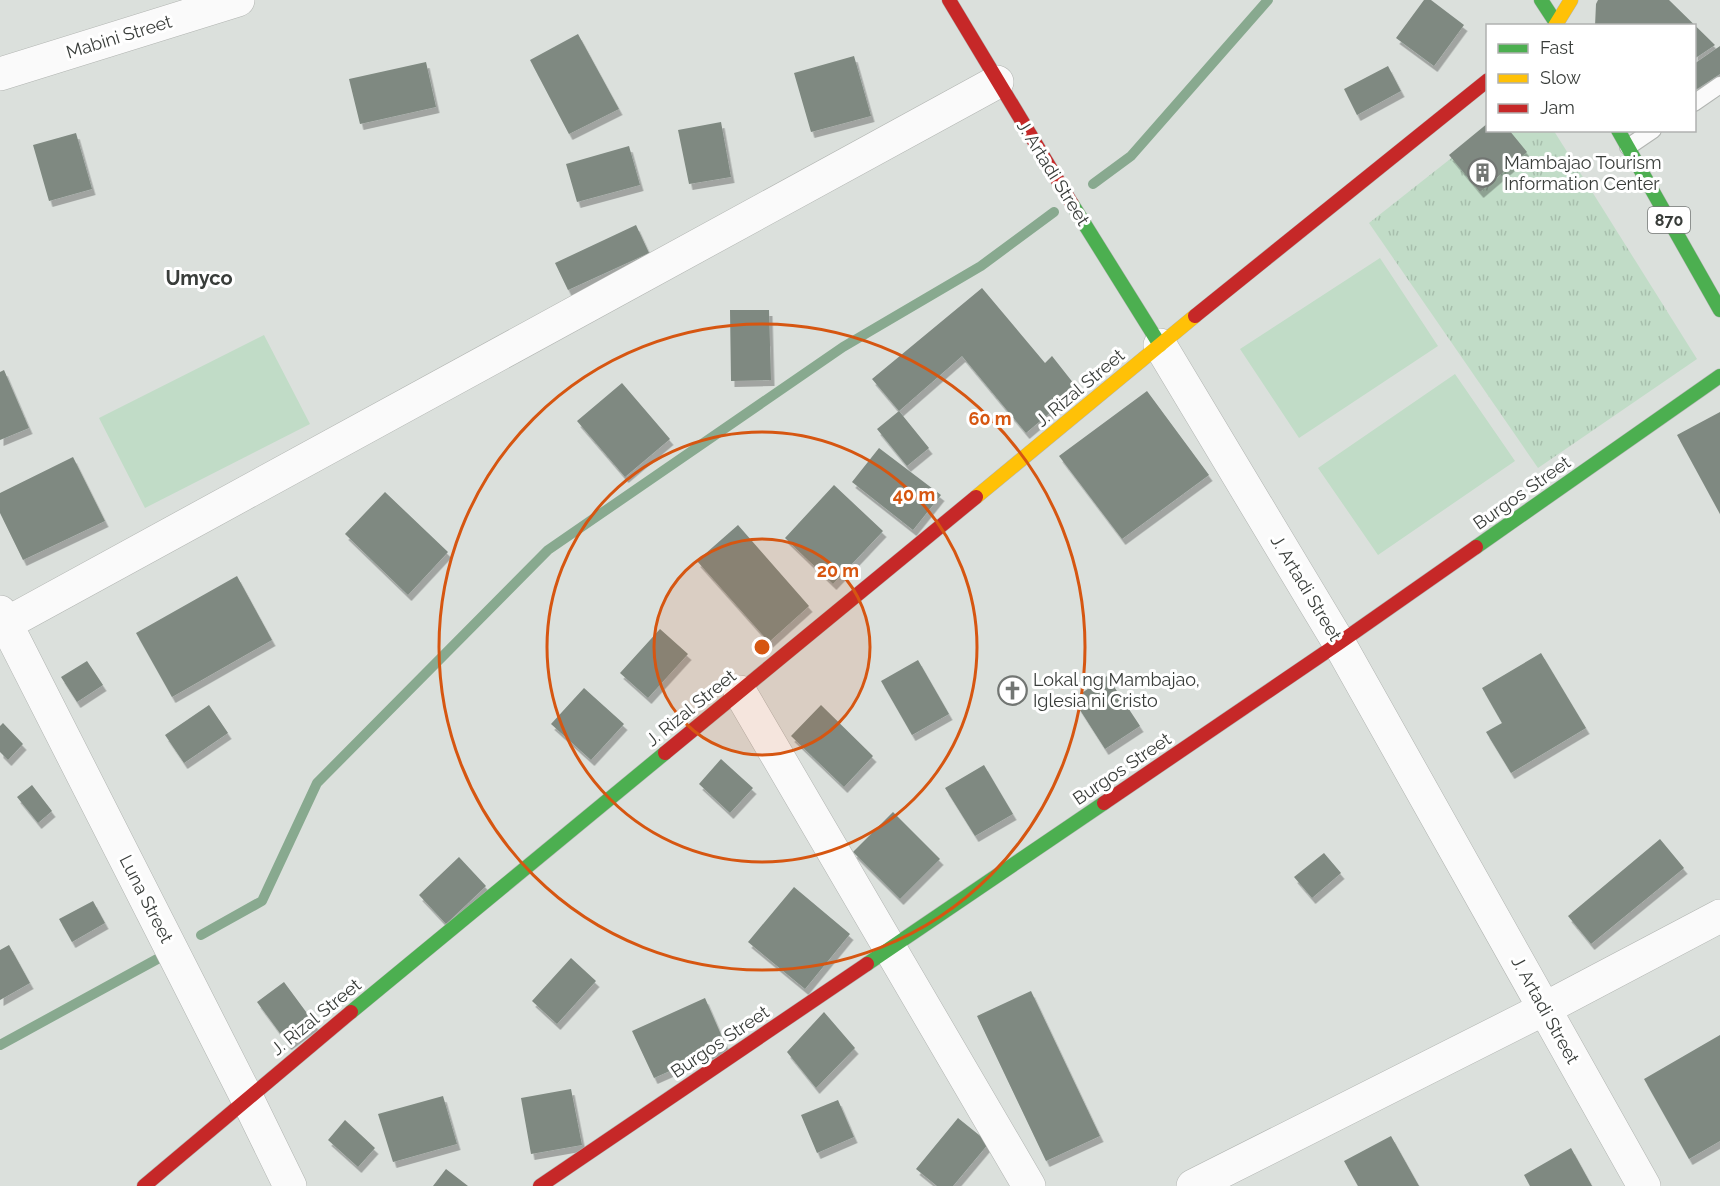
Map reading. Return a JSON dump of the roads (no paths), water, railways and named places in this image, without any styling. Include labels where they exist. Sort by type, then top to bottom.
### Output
[{"type":"main road","name":"J. Artadi Street","points":[[949,0],[997,82],[1160,345]]},
{"type":"main road","points":[[1541,0],[1555,24]]},
{"type":"main road","points":[[1557,24],[1571,0]]},
{"type":"main road","name":"J. Rizal Street","points":[[144,1186],[247,1098],[1160,345],[1486,82]]},
{"type":"main road","name":"870","points":[[1619,132],[1720,310]]},
{"type":"main road","name":"Burgos Street","points":[[540,1186],[1339,643],[1720,376]]},
{"type":"street","name":"Mabini Street","points":[[0,74],[238,0]]},
{"type":"street","points":[[2,621],[997,82]]},
{"type":"street","name":"J. Artadi Street","points":[[1160,345],[1339,643],[1644,1186]]},
{"type":"street","name":"Luna Street","points":[[2,621],[290,1186]]},
{"type":"street","points":[[740,692],[1029,1186]]},
{"type":"street","points":[[1193,1186],[1544,1009],[1720,916]]},
{"type":"lane","points":[[1696,102],[1720,86]]},
{"type":"lane","points":[[1628,147],[1650,132]]},
{"type":"waterway","points":[[1093,184],[1131,156],[1268,0]]},
{"type":"waterway","points":[[201,935],[262,901],[317,783],[548,550],[843,347],[981,266],[1054,212]]},
{"type":"waterway","points":[[0,1045],[161,957]]},
{"type":"place","name":"Mambajao Tourism Information Center","points":[[1483,173]]},
{"type":"place","name":"Lokal ng Mambajao, Iglesia ni Cristo","points":[[1012,690]]},
{"type":"district","name":"Umyco","points":[[199,278]]}]
